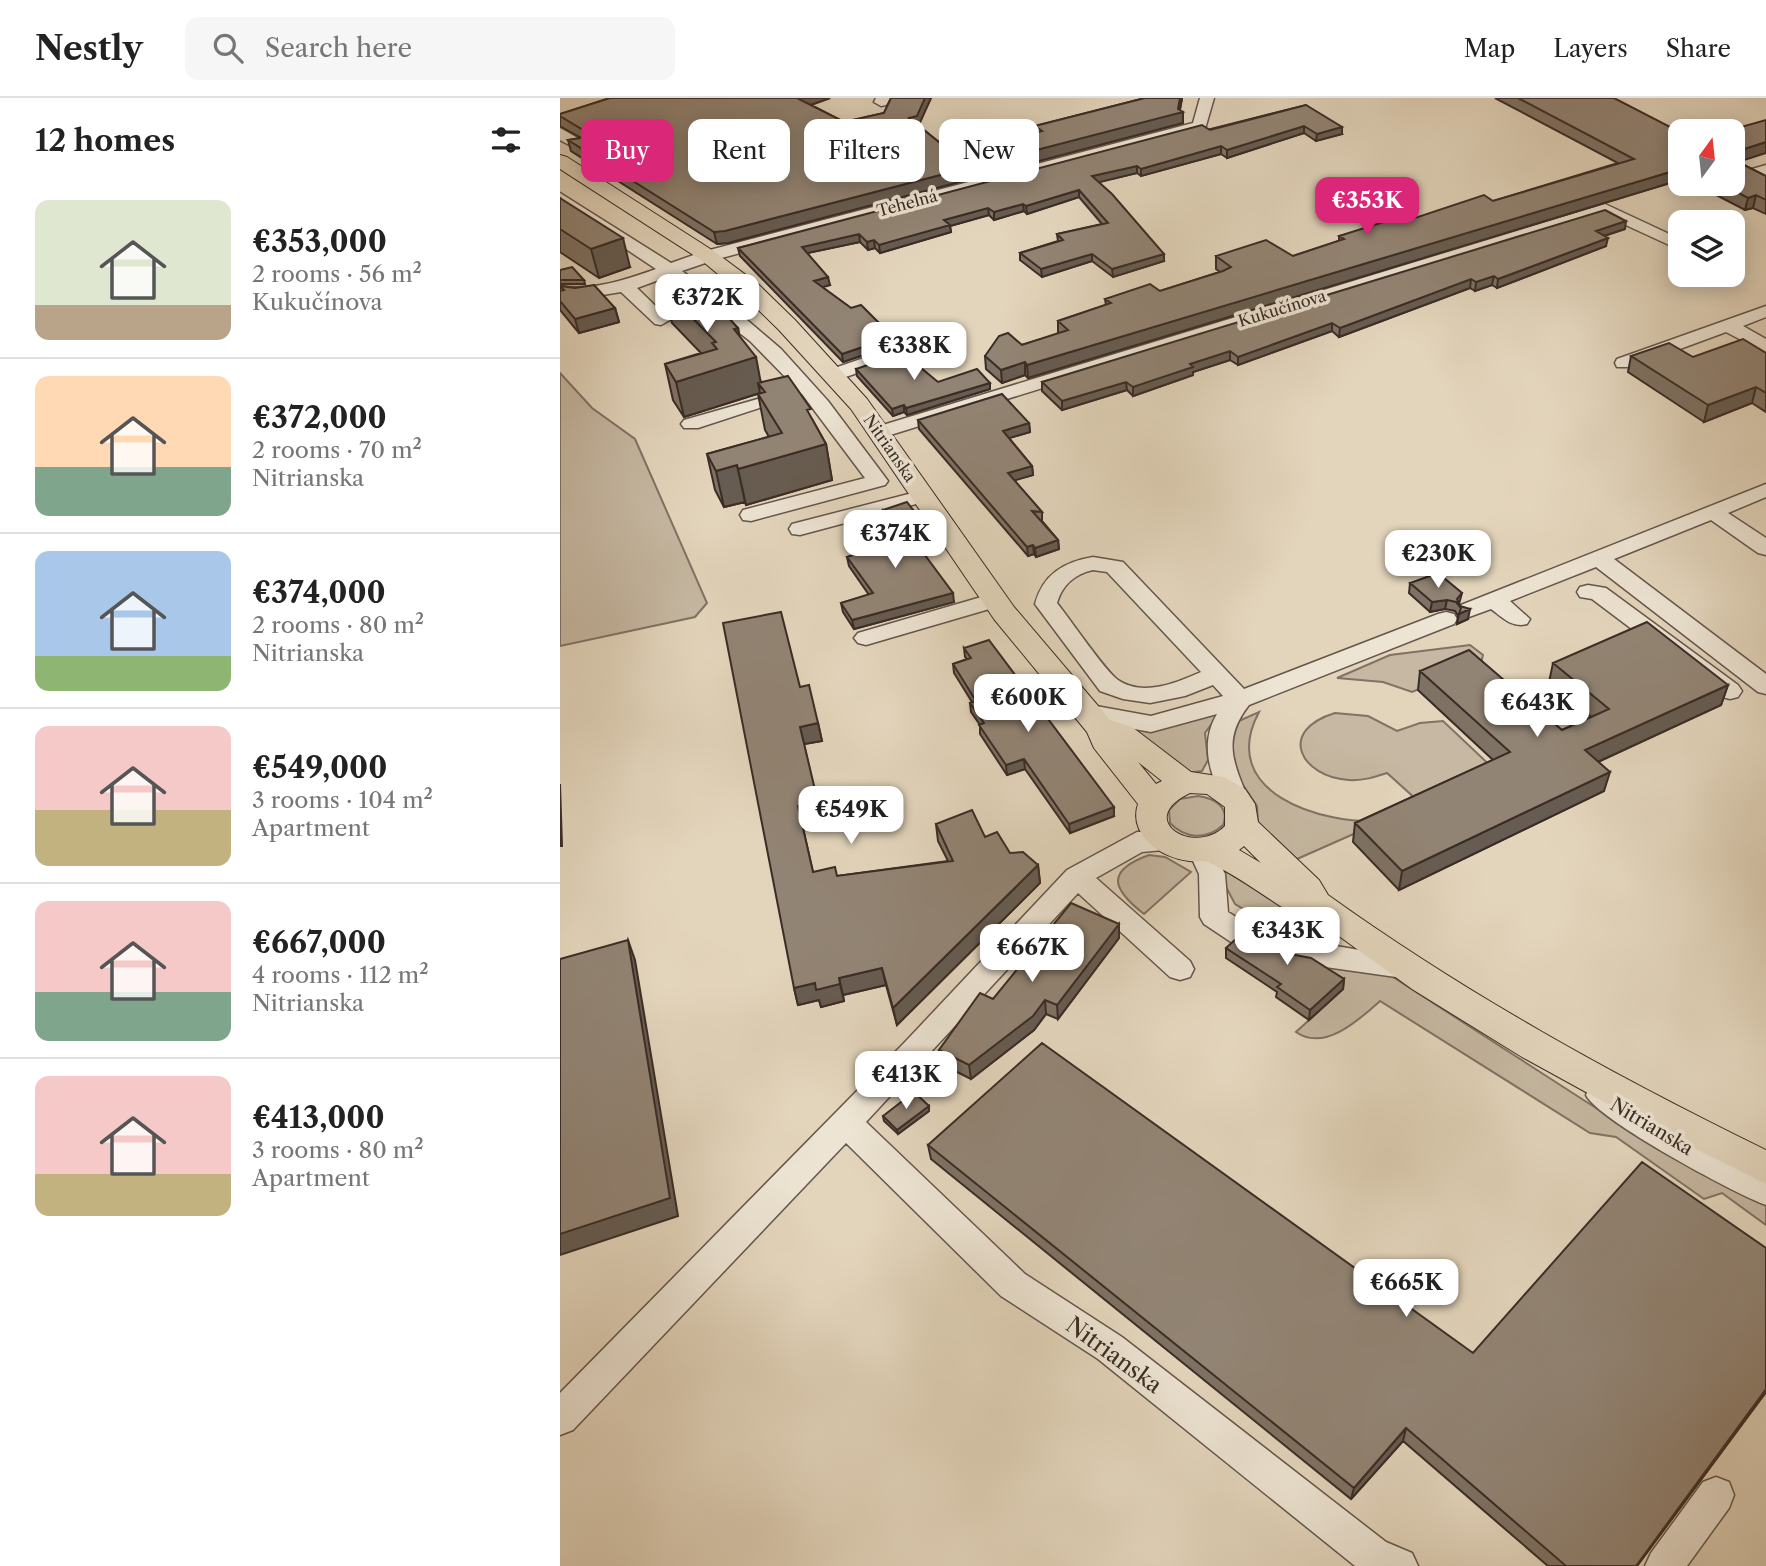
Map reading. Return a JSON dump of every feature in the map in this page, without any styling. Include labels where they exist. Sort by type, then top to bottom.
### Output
[{"type":"main road","name":"Nitrianska","points":[[560,161],[708,256],[759,298],[833,375],[880,432],[995,600],[1093,720],[1151,826],[1176,847],[1206,849],[1298,901],[1327,912]]},
{"type":"main road","name":"Nitrianska","points":[[1093,720],[1204,776],[1234,796],[1244,816],[1242,827],[1307,889],[1327,912],[1403,967],[1542,1054],[1766,1168]]},
{"type":"main road","points":[[1151,826],[1172,787],[1204,776]]},
{"type":"main road","points":[[1206,849],[1236,836],[1242,827]]},
{"type":"street","name":"Tehelná","points":[[708,256],[1200,126],[1207,98]]},
{"type":"street","points":[[560,133],[578,144]]},
{"type":"street","points":[[1766,170],[1758,173],[1766,177]]},
{"type":"street","name":"Nitrianska","points":[[560,198],[667,269],[758,338],[806,389],[878,481],[751,515]]},
{"type":"street","name":"Kukučínova","points":[[880,432],[1605,209],[1668,239]]},
{"type":"street","points":[[560,291],[578,294],[625,286],[708,256]]},
{"type":"street","points":[[625,286],[661,320]]},
{"type":"street","points":[[1624,363],[1766,311]]},
{"type":"street","points":[[1728,325],[1766,347]]},
{"type":"street","points":[[833,375],[939,338]]},
{"type":"street","points":[[691,424],[806,389]]},
{"type":"street","points":[[1093,720],[1152,724],[1240,699],[1766,490]]},
{"type":"street","points":[[800,529],[924,496]]},
{"type":"street","points":[[1713,512],[1766,548]]},
{"type":"street","points":[[1598,558],[1766,686]]},
{"type":"street","points":[[1217,674],[1177,691],[1146,698],[1122,692],[1108,685],[1046,604],[1048,590],[1058,577],[1101,561],[1115,567],[1217,674],[1240,699]]},
{"type":"street","points":[[1588,592],[1598,593],[1730,691]]},
{"type":"street","points":[[866,638],[995,600]]},
{"type":"street","points":[[1494,600],[1520,619]]},
{"type":"street","points":[[1204,776],[1218,745],[1221,725],[1240,699]]},
{"type":"street","points":[[560,1418],[916,1050],[1077,877],[1151,826]]},
{"type":"street","points":[[1206,849],[1212,874],[1214,917],[1247,938]]},
{"type":"street","points":[[1077,877],[1180,969]]},
{"type":"street","points":[[1327,912],[1296,952],[1403,967]]},
{"type":"street","name":"Nitrianska","points":[[1542,1054],[1648,1128],[1766,1191]]},
{"type":"street","name":"Nitrianska","points":[[846,1123],[1013,1285],[1110,1348],[1374,1557],[1399,1566]]},
{"type":"street","points":[[1664,1566],[1716,1496]]},
{"type":"shaded area","points":[[560,373],[592,408],[635,439],[707,603],[695,617],[560,646]]},
{"type":"shaded area","points":[[1470,645],[1483,655],[1481,663],[1412,692],[1383,682],[1337,678],[1390,655]]},
{"type":"shaded area","points":[[1223,708],[1205,733],[1208,760],[1202,771],[1188,773],[1128,732],[1135,726]]},
{"type":"shaded area","points":[[1259,712],[1249,740],[1252,764],[1263,783],[1282,798],[1306,810],[1358,821],[1383,821],[1288,863],[1259,840],[1257,806],[1241,782],[1229,741],[1232,724]]},
{"type":"shaded area","points":[[1335,713],[1368,716],[1397,731],[1420,723],[1443,721],[1497,772],[1417,800],[1387,773],[1359,780],[1332,777],[1318,771],[1308,762],[1302,752],[1301,741],[1306,731],[1317,721]]},
{"type":"shaded area","points":[[1198,796],[1219,805],[1225,819],[1217,830],[1196,836],[1182,832],[1170,823],[1169,810],[1180,799]]},
{"type":"shaded area","points":[[1149,855],[1165,857],[1191,872],[1144,914],[1125,896],[1118,881],[1125,867]]},
{"type":"shaded area","points":[[1221,867],[1262,886],[1319,924],[1307,936],[1290,937],[1235,904],[1216,868]]},
{"type":"shaded area","points":[[1302,962],[1382,970],[1613,1119],[1766,1202],[1766,1225],[1722,1193],[1704,1199],[1616,1137],[1590,1133],[1380,1001],[1352,1024],[1329,1036],[1307,1037],[1296,1032],[1343,989]]},
{"type":"building","points":[[610,98],[797,98],[838,119],[804,119],[804,182],[914,182],[714,232],[635,182],[674,182],[674,119],[581,119],[581,129],[560,114]]},
{"type":"building","points":[[891,98],[925,98],[917,116],[857,119],[884,113]]},
{"type":"building","points":[[1145,98],[1180,98],[1178,109],[1183,112],[1039,149],[1039,132],[1042,131],[1039,125]]},
{"type":"building","points":[[1518,98],[1614,98],[1668,126],[1668,173],[1027,365],[1025,362],[1001,370],[985,356],[999,336],[1008,333],[1022,345],[1068,330],[1058,321],[1111,303],[1105,299],[1150,284],[1160,291],[1223,271],[1231,267],[1216,256],[1266,240],[1293,256],[1344,239],[1339,236],[1396,218],[1403,222],[1484,195],[1493,201],[1634,159]]},
{"type":"building","points":[[1306,105],[1342,127],[1317,134],[1304,126],[1227,150],[1221,146],[1141,169],[1137,166],[1092,176],[1112,194],[1164,254],[1112,269],[1092,254],[1041,269],[1020,253],[1063,240],[1057,234],[1108,223],[1079,190],[1026,206],[1023,204],[994,212],[988,208],[944,220],[950,225],[879,245],[874,240],[867,242],[859,234],[802,247],[828,277],[814,281],[851,308],[861,305],[884,328],[879,329],[889,338],[842,354],[738,248],[987,182],[1039,182],[1039,168],[1202,125],[1210,130]]},
{"type":"building","points":[[1766,120],[1766,142],[1745,149],[1745,126]]},
{"type":"building","points":[[925,131],[939,142],[939,175],[925,179]]},
{"type":"building","points":[[580,138],[581,148],[568,140]]},
{"type":"building","points":[[1745,166],[1766,176],[1766,200],[1756,195],[1748,198],[1744,196]]},
{"type":"building","points":[[560,198],[623,238],[591,249],[560,229]]},
{"type":"building","points":[[1605,210],[1626,221],[1596,231],[1608,238],[1498,279],[1494,276],[1476,282],[1471,279],[1340,328],[1332,323],[1238,357],[1230,351],[1190,364],[1193,367],[1133,387],[1126,382],[1062,401],[1042,382]]},
{"type":"building","points":[[572,267],[584,280],[560,280],[560,270]]},
{"type":"building","points":[[694,280],[738,328],[734,329],[756,357],[676,382],[665,364],[717,349],[712,343],[716,342],[664,289]]},
{"type":"building","points":[[594,285],[615,308],[575,319],[560,301],[560,291],[564,290],[560,286],[575,288]]},
{"type":"building","points":[[1743,339],[1766,353],[1766,393],[1756,387],[1708,405],[1631,356],[1669,343],[1693,357]]},
{"type":"building","points":[[903,353],[938,382],[977,369],[990,383],[906,408],[904,405],[892,409],[856,369]]},
{"type":"building","points":[[788,376],[811,409],[807,410],[826,444],[738,469],[737,465],[716,471],[707,454],[782,433],[758,394],[765,392],[758,383]]},
{"type":"building","points":[[1002,394],[1029,423],[1003,431],[1032,466],[1008,473],[1042,512],[1032,511],[1058,540],[1035,548],[1033,545],[1027,547],[918,420]]},
{"type":"building","points":[[907,502],[920,519],[902,524],[953,593],[852,620],[841,603],[873,593],[847,557],[887,545],[873,527],[891,521],[883,510]]},
{"type":"building","points":[[1438,573],[1462,593],[1457,599],[1460,606],[1470,609],[1459,614],[1461,608],[1456,602],[1432,602],[1410,583]]},
{"type":"building","points":[[781,612],[800,687],[809,685],[818,723],[800,727],[816,794],[808,795],[809,801],[798,806],[813,872],[835,867],[837,876],[953,861],[936,824],[972,810],[985,837],[997,832],[1010,853],[1023,852],[1038,865],[893,1008],[882,968],[839,978],[840,984],[816,990],[815,983],[794,988],[723,623]]},
{"type":"building","points":[[1647,622],[1728,685],[1585,750],[1610,772],[1402,871],[1355,823],[1510,752],[1420,671],[1469,650],[1562,730],[1609,709],[1553,663]]},
{"type":"building","points":[[989,640],[1114,807],[1069,824],[1024,759],[1006,765],[979,725],[984,723],[970,703],[976,701],[953,664],[971,658],[964,648]]},
{"type":"building","points":[[1071,903],[1119,924],[1057,1005],[1045,1000],[1033,1016],[969,1065],[939,1050],[980,993],[993,999]]},
{"type":"building","points":[[1263,915],[1286,930],[1274,933],[1270,943],[1274,951],[1311,958],[1344,979],[1310,1010],[1277,987],[1281,984],[1226,948],[1237,938],[1248,942],[1260,937],[1264,929],[1259,918]]},
{"type":"building","points":[[628,940],[670,1198],[560,1234],[560,959]]},
{"type":"building","points":[[1042,1043],[1473,1353],[1642,1162],[1766,1248],[1766,1389],[1636,1566],[1566,1566],[1406,1428],[1354,1488],[928,1145]]},
{"type":"building","points":[[914,1092],[929,1106],[897,1130],[883,1116]]}]
